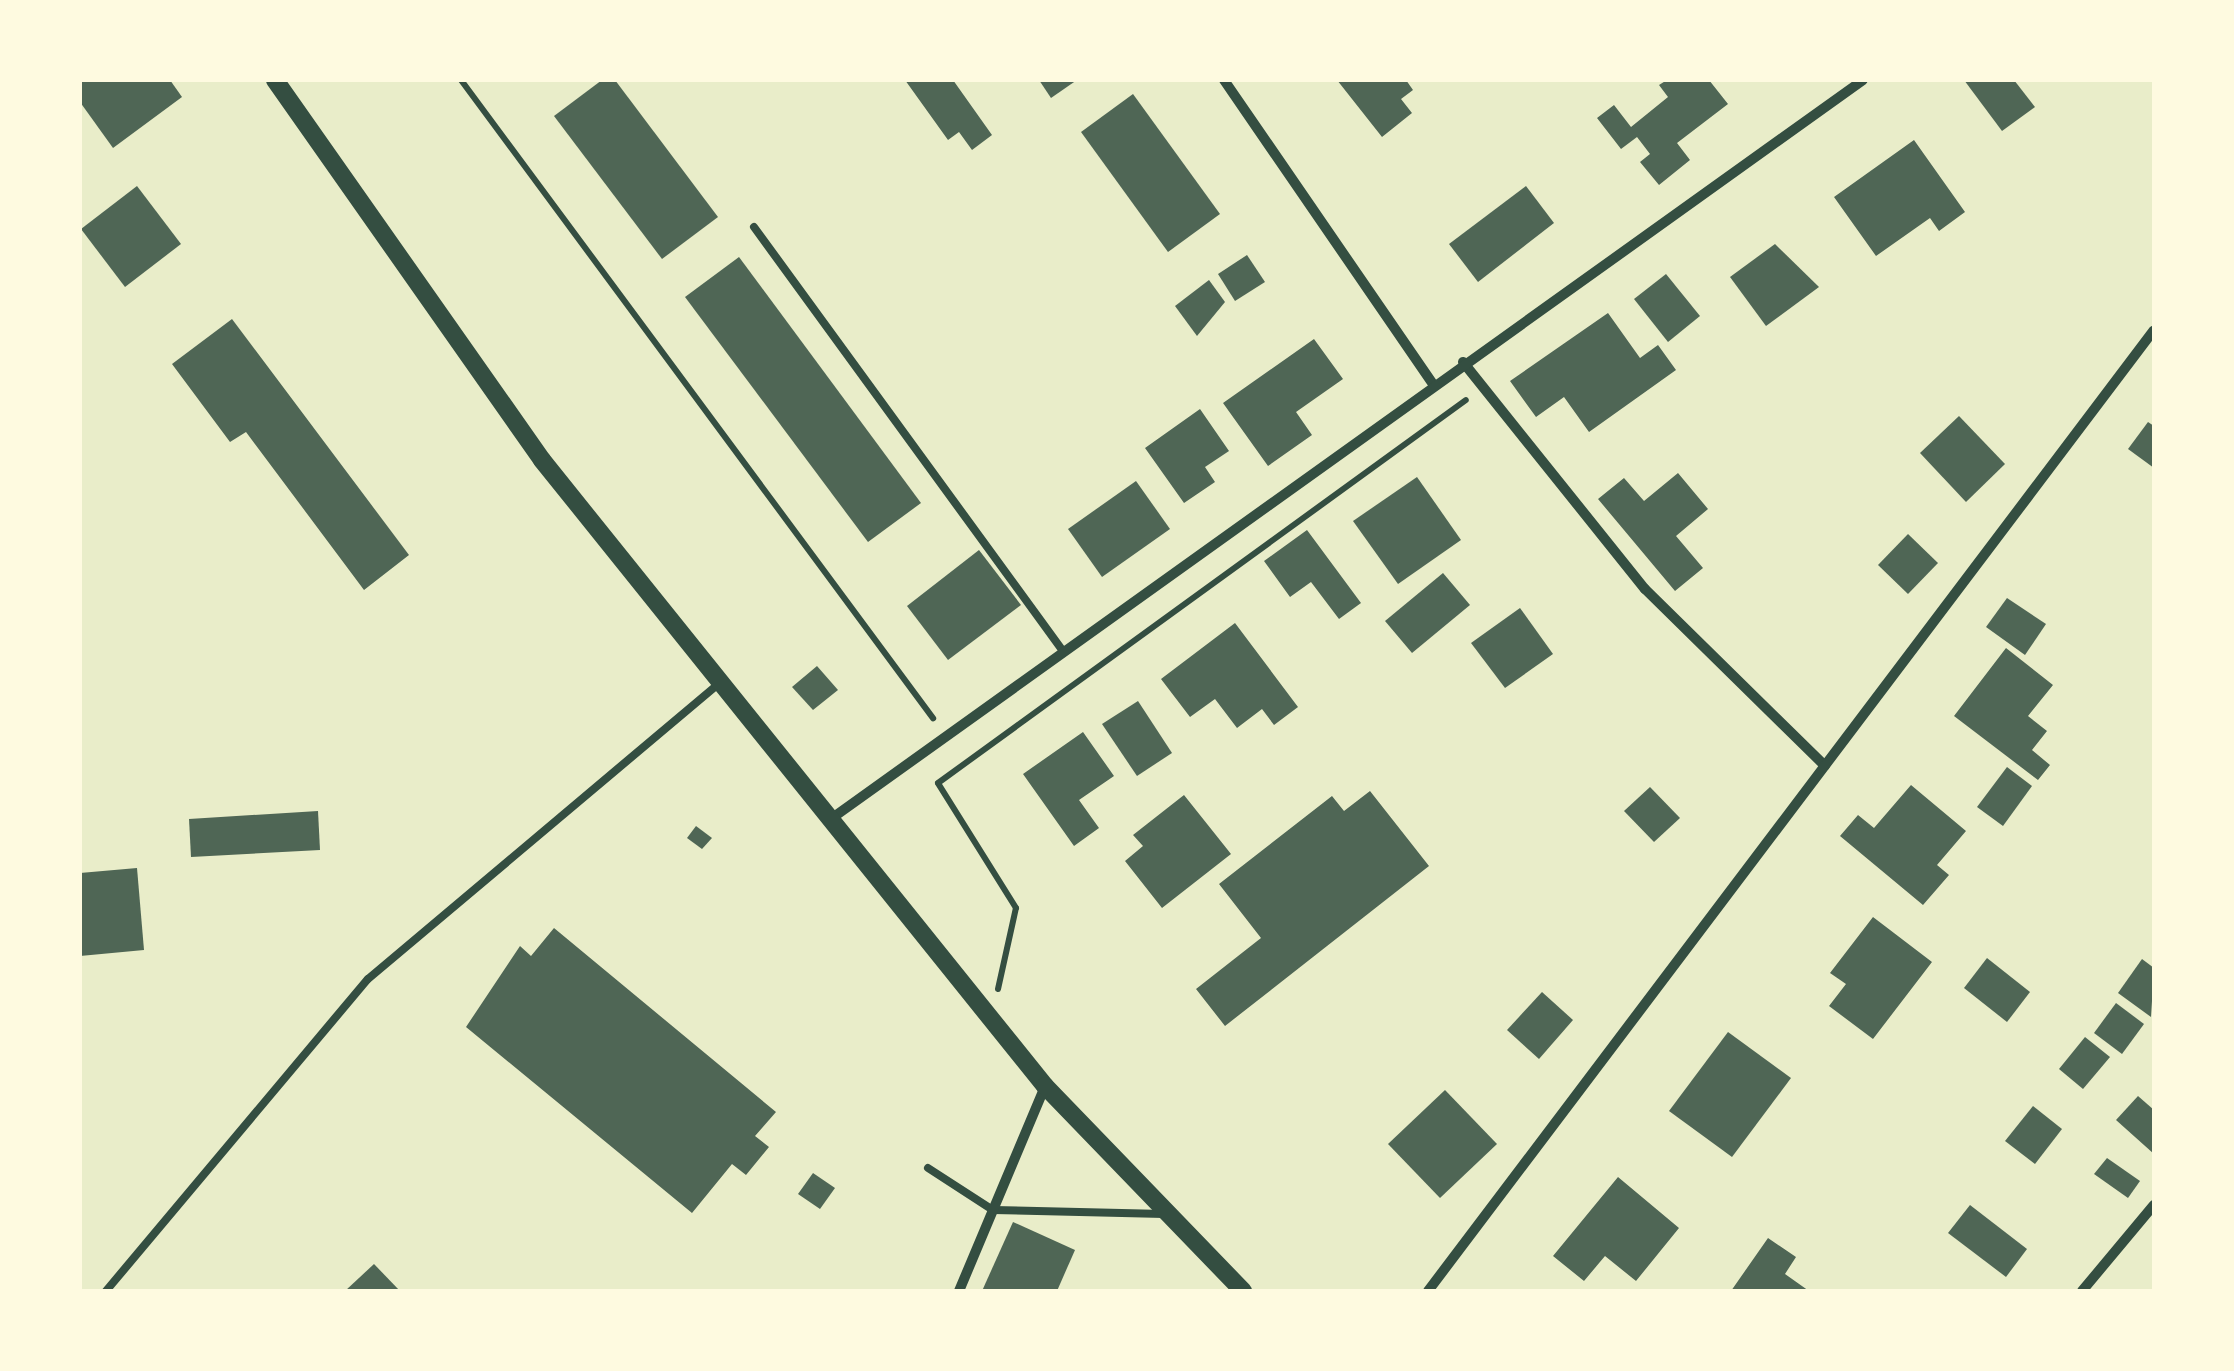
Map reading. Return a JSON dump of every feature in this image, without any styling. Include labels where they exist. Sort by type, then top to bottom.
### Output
[{"type":"street","points":[[275,80],[542,460],[835,816],[1045,1086],[1164,1214],[1243,1291]]},
{"type":"street","points":[[1224,80],[1433,384]]},
{"type":"street","points":[[835,816],[1463,362],[1864,80]]},
{"type":"street","points":[[1428,1291],[2154,330]]},
{"type":"street","points":[[1463,362],[1646,589],[1825,766]]},
{"type":"street","points":[[959,1291],[1045,1086]]},
{"type":"street","points":[[2083,1290],[2154,1206]]},
{"type":"lane","points":[[754,226],[1063,651]]},
{"type":"lane","points":[[106,1291],[368,979],[724,680]]},
{"type":"lane","points":[[928,1168],[993,1210],[1164,1214]]},
{"type":"path","points":[[461,80],[946,735]]},
{"type":"path","points":[[992,1017],[1016,908],[938,783],[1484,387]]},
{"type":"building","points":[[80,80],[170,80],[182,97],[113,148],[80,102]]},
{"type":"building","points":[[602,80],[615,80],[718,217],[662,259],[554,116]]},
{"type":"building","points":[[905,80],[953,80],[992,135],[972,150],[959,132],[948,140]]},
{"type":"building","points":[[1039,80],[1077,80],[1051,98]]},
{"type":"building","points":[[1337,80],[1406,80],[1413,90],[1401,99],[1412,113],[1382,137]]},
{"type":"building","points":[[1667,80],[1709,80],[1728,104],[1677,143],[1690,160],[1659,185],[1640,162],[1650,154],[1637,137],[1621,149],[1597,118],[1614,105],[1631,127],[1668,97],[1659,85]]},
{"type":"building","points":[[1964,80],[2014,80],[2035,107],[2002,131]]},
{"type":"building","points":[[1133,94],[1220,214],[1168,252],[1081,132]]},
{"type":"building","points":[[1914,140],[1965,212],[1939,231],[1930,218],[1876,256],[1834,197]]},
{"type":"building","points":[[137,186],[181,244],[125,287],[81,229]]},
{"type":"building","points":[[1526,186],[1554,223],[1478,282],[1449,244]]},
{"type":"building","points":[[1775,244],[1819,287],[1766,326],[1730,277]]},
{"type":"building","points":[[1247,255],[1265,282],[1235,301],[1218,274]]},
{"type":"building","points":[[739,257],[921,503],[868,542],[685,297]]},
{"type":"building","points":[[1666,274],[1700,316],[1668,342],[1634,299]]},
{"type":"building","points":[[1209,280],[1225,302],[1197,336],[1175,306]]},
{"type":"building","points":[[1608,313],[1640,358],[1658,345],[1676,370],[1589,432],[1564,397],[1536,417],[1510,381]]},
{"type":"building","points":[[232,319],[409,555],[364,590],[246,432],[230,442],[172,364]]},
{"type":"building","points":[[1314,339],[1343,379],[1296,412],[1312,435],[1268,466],[1223,403]]},
{"type":"building","points":[[1200,409],[1229,451],[1205,467],[1215,482],[1184,503],[1145,448]]},
{"type":"building","points":[[1959,416],[2005,464],[1966,502],[1920,453]]},
{"type":"building","points":[[2148,422],[2154,426],[2154,468],[2128,449]]},
{"type":"building","points":[[1678,473],[1708,509],[1676,536],[1703,568],[1675,591],[1598,499],[1624,478],[1644,501]]},
{"type":"building","points":[[1417,477],[1461,540],[1398,584],[1353,521]]},
{"type":"building","points":[[1136,481],[1170,529],[1102,577],[1068,529]]},
{"type":"building","points":[[1307,530],[1361,603],[1339,619],[1311,582],[1290,597],[1264,561]]},
{"type":"building","points":[[1908,534],[1938,563],[1908,594],[1878,565]]},
{"type":"building","points":[[979,550],[1021,605],[948,660],[907,606]]},
{"type":"building","points":[[1443,573],[1470,605],[1412,653],[1385,621]]},
{"type":"building","points":[[2007,598],[2046,624],[2025,655],[1986,627]]},
{"type":"building","points":[[1520,608],[1553,654],[1505,688],[1471,643]]},
{"type":"building","points":[[1235,623],[1298,707],[1274,725],[1262,709],[1237,728],[1215,699],[1190,717],[1161,679]]},
{"type":"building","points":[[2006,648],[2053,685],[2028,716],[2047,731],[2032,750],[2050,765],[2038,780],[1954,716]]},
{"type":"building","points":[[817,666],[838,690],[813,710],[792,687]]},
{"type":"building","points":[[1138,701],[1172,753],[1137,776],[1102,724]]},
{"type":"building","points":[[1083,732],[1114,776],[1079,800],[1099,828],[1074,846],[1023,774]]},
{"type":"building","points":[[2007,767],[2032,786],[2003,826],[1977,807]]},
{"type":"building","points":[[1911,785],[1966,831],[1937,865],[1949,875],[1923,905],[1840,836],[1858,815],[1874,828]]},
{"type":"building","points":[[1650,787],[1680,818],[1654,842],[1624,811]]},
{"type":"building","points":[[1370,791],[1429,866],[1225,1026],[1196,989],[1261,938],[1219,884],[1332,796],[1344,811]]},
{"type":"building","points":[[1184,795],[1231,854],[1162,908],[1125,861],[1143,846],[1133,835]]},
{"type":"building","points":[[318,811],[320,850],[191,857],[189,819]]},
{"type":"building","points":[[696,826],[712,838],[702,849],[687,838]]},
{"type":"building","points":[[137,868],[144,950],[80,956],[80,873]]},
{"type":"building","points":[[1873,917],[1932,962],[1873,1039],[1829,1006],[1846,984],[1830,973]]},
{"type":"building","points":[[554,928],[776,1112],[755,1136],[769,1147],[746,1175],[732,1164],[692,1213],[466,1027],[520,946],[531,956]]},
{"type":"building","points":[[1987,958],[2030,992],[2007,1022],[1964,988]]},
{"type":"building","points":[[2142,959],[2154,968],[2151,1017],[2118,993]]},
{"type":"building","points":[[1542,992],[1573,1020],[1539,1059],[1507,1030]]},
{"type":"building","points":[[2116,1003],[2144,1024],[2122,1054],[2094,1033]]},
{"type":"building","points":[[1728,1032],[1791,1078],[1732,1157],[1669,1111]]},
{"type":"building","points":[[2085,1037],[2110,1057],[2083,1089],[2059,1069]]},
{"type":"building","points":[[1445,1090],[1497,1144],[1440,1198],[1388,1144]]},
{"type":"building","points":[[2138,1096],[2154,1110],[2154,1154],[2116,1120]]},
{"type":"building","points":[[2033,1106],[2062,1129],[2035,1164],[2005,1141]]},
{"type":"building","points":[[2107,1158],[2140,1181],[2128,1198],[2094,1174]]},
{"type":"building","points":[[813,1173],[835,1188],[820,1209],[798,1194]]},
{"type":"building","points":[[1618,1177],[1679,1228],[1636,1281],[1605,1256],[1584,1281],[1553,1256]]},
{"type":"building","points":[[1970,1205],[2027,1249],[2006,1277],[1948,1233]]},
{"type":"building","points":[[1013,1222],[1075,1250],[1057,1291],[982,1291]]},
{"type":"building","points":[[1768,1238],[1796,1257],[1785,1274],[1809,1291],[1731,1291]]},
{"type":"building","points":[[374,1264],[400,1291],[345,1291]]}]
